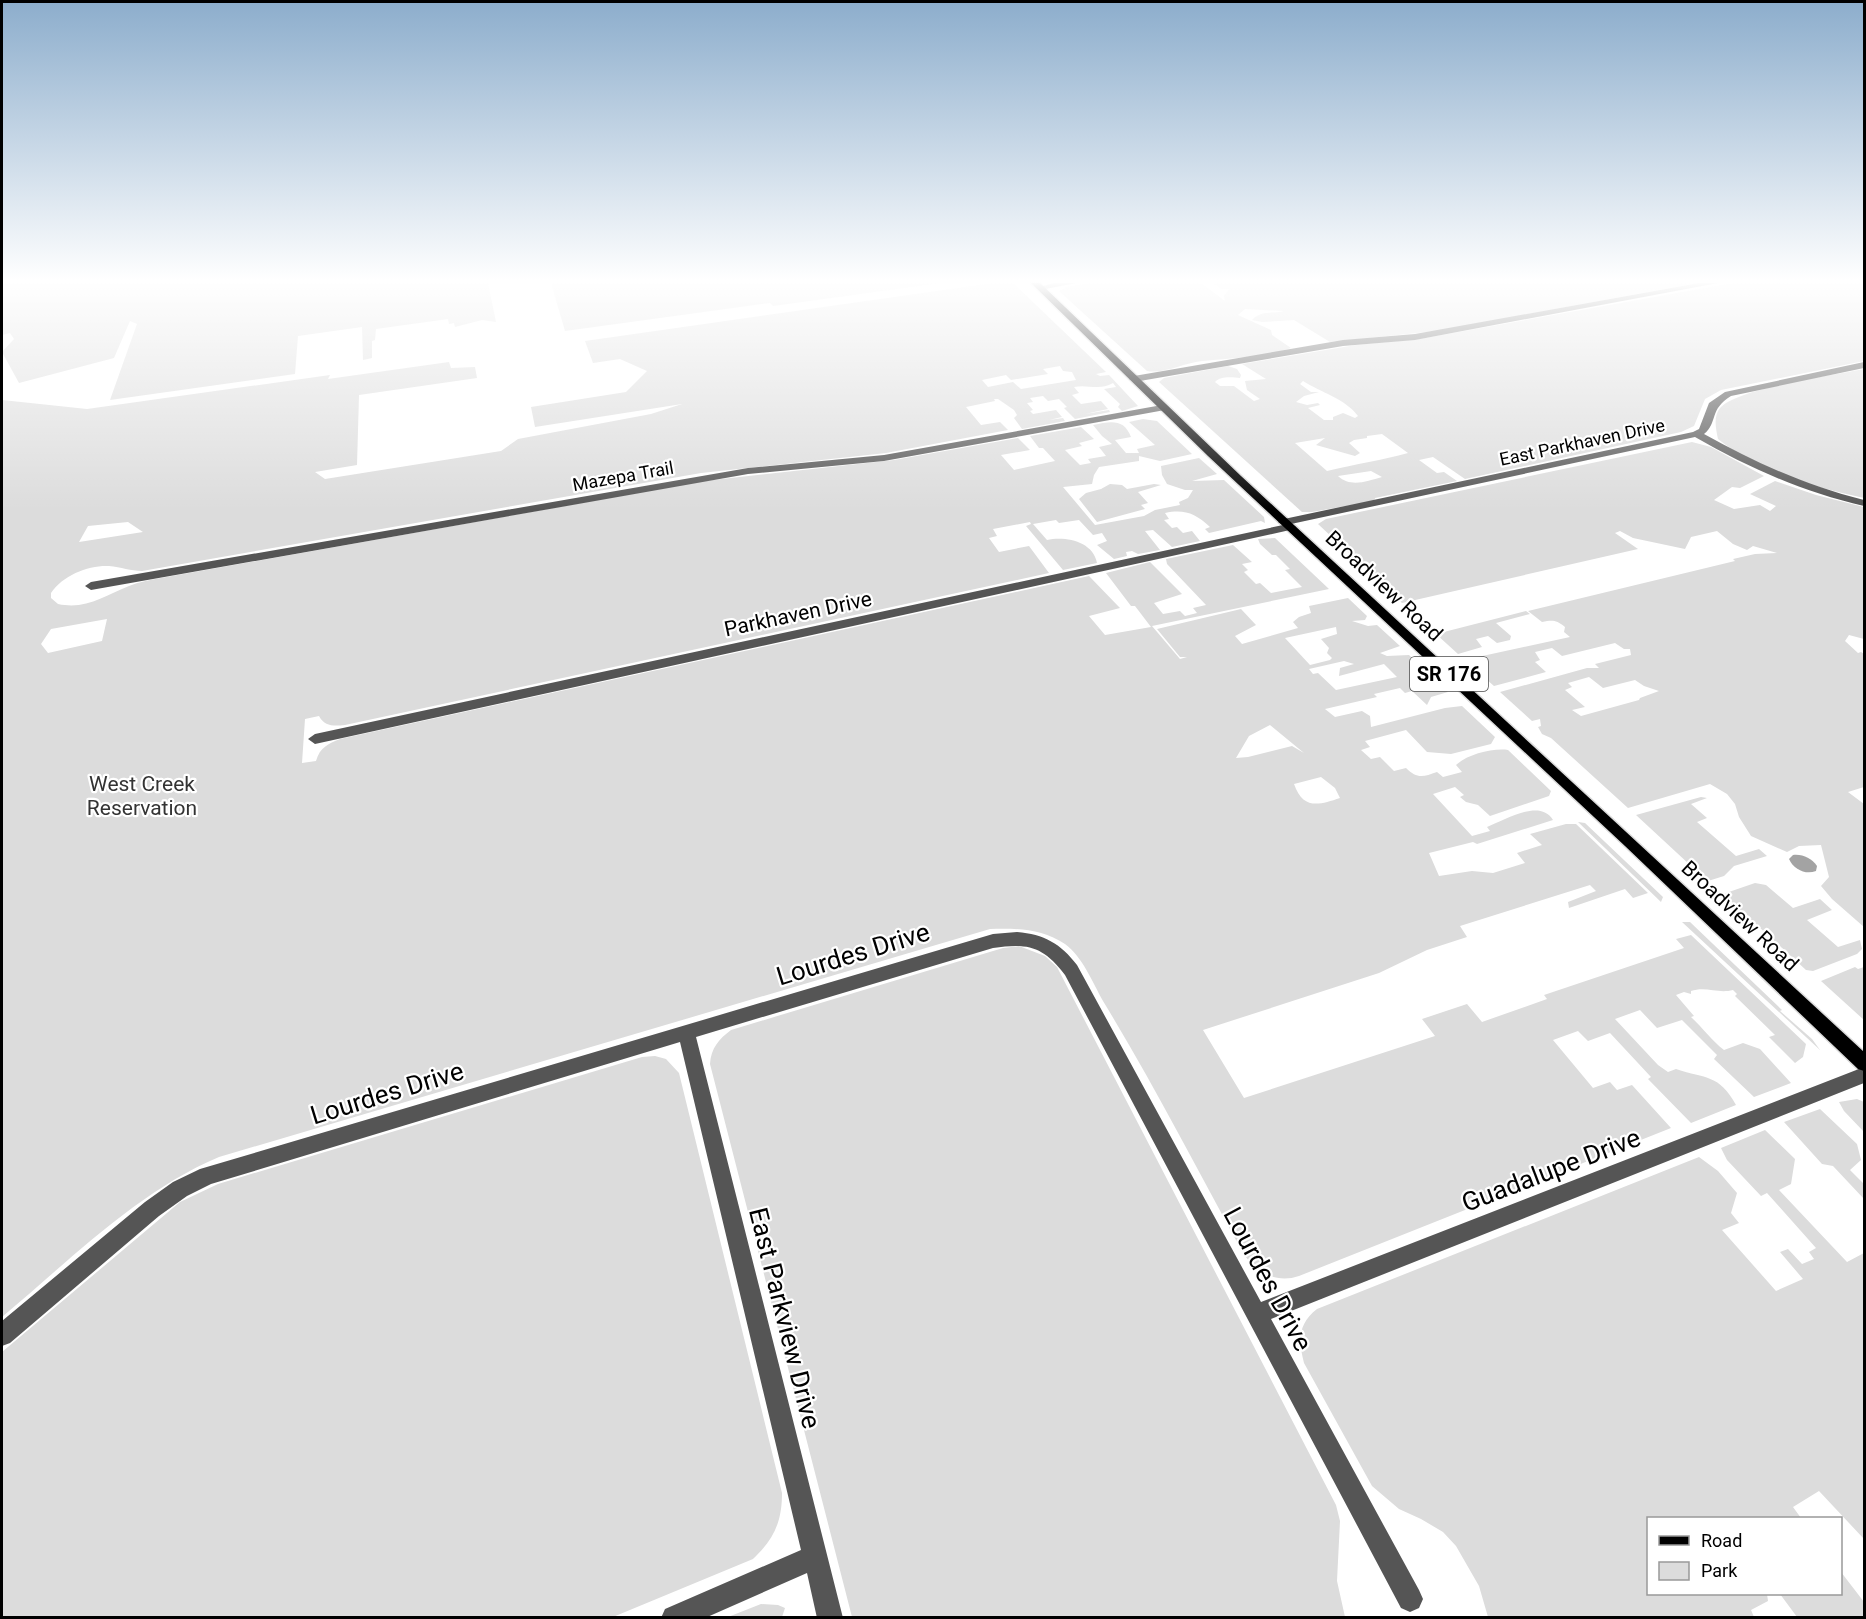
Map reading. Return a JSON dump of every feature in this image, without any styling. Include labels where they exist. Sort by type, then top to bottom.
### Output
[{"type":"main road","name":"Broadview Road","points":[[1113,359],[1162,408],[1699,904],[1864,1063]]},
{"type":"street","points":[[1134,379],[1253,359]]},
{"type":"street","name":"East Parkhaven Drive","points":[[1287,524],[1696,435],[1703,431],[1709,409],[1718,399],[1728,394],[1864,366]]},
{"type":"street","name":"Mazepa Trail","points":[[91,586],[736,473],[884,458],[1162,408]]},
{"type":"street","points":[[1696,435],[1777,478],[1806,489],[1864,503]]},
{"type":"street","name":"Parkhaven Drive","points":[[315,739],[1287,524]]},
{"type":"street","name":"Lourdes Drive","points":[[2,1335],[152,1209],[180,1189],[201,1178],[993,941],[1019,938],[1041,942],[1058,952],[1071,970],[1410,1599]]},
{"type":"street","name":"East Parkview Drive","points":[[686,1032],[830,1617]]},
{"type":"street","name":"Guadalupe Drive","points":[[1257,1314],[1864,1075]]},
{"type":"street","points":[[674,1617],[815,1557]]},
{"type":"green space","points":[[6,359],[112,359],[19,383]]},
{"type":"green space","points":[[125,359],[296,359],[295,374],[110,400]]},
{"type":"green space","name":"West Creek Reservation","points":[[591,359],[1092,359],[1106,372],[1096,374],[1109,375],[1138,406],[1122,411],[1118,407],[1120,404],[1104,389],[1116,387],[1113,383],[1103,387],[1079,386],[1074,387],[1079,393],[1072,395],[1081,404],[1101,401],[1108,409],[1085,414],[1109,410],[1110,412],[1075,419],[1059,399],[1048,401],[1043,396],[1030,398],[1033,402],[1027,403],[1033,410],[1030,411],[1033,414],[1056,410],[1062,417],[1049,420],[1063,418],[1065,421],[1022,429],[1014,418],[1017,415],[1014,410],[998,399],[994,399],[995,401],[966,407],[981,425],[1000,422],[1008,430],[886,453],[701,473],[142,571],[109,566],[93,567],[77,572],[62,581],[51,593],[51,598],[58,604],[86,604],[133,585],[153,580],[704,481],[894,460],[1018,438],[1030,450],[1001,455],[1014,470],[1055,461],[1043,448],[1039,448],[1030,436],[1081,427],[1094,439],[1079,443],[1082,446],[1065,450],[1080,465],[1091,463],[1088,459],[1106,456],[1099,447],[1112,444],[1093,425],[1112,422],[1121,424],[1131,437],[1115,440],[1126,453],[1139,453],[1137,449],[1155,445],[1129,422],[1143,419],[1157,421],[1192,454],[1160,461],[1139,456],[1139,461],[1099,467],[1092,484],[1063,487],[1095,525],[1144,516],[1155,510],[1180,505],[1179,502],[1188,498],[1193,490],[1167,484],[1162,475],[1161,466],[1199,458],[1217,474],[1192,481],[1224,480],[1264,517],[1265,523],[1261,521],[1209,533],[1205,529],[1210,527],[1194,515],[1184,512],[1165,513],[1169,519],[1164,520],[1172,528],[1177,527],[1183,533],[1192,531],[1200,541],[1172,547],[1153,530],[1145,531],[1160,550],[1138,554],[1132,551],[1126,552],[1127,556],[1114,559],[1097,545],[1107,541],[1102,533],[1093,535],[1079,520],[1059,523],[1056,520],[1033,524],[1047,540],[1070,540],[1084,545],[1090,550],[1097,563],[1063,570],[1026,526],[1031,524],[1030,522],[993,529],[997,536],[989,538],[999,552],[1029,546],[1049,573],[345,725],[327,724],[319,716],[305,719],[302,763],[316,761],[325,747],[340,739],[1089,576],[1120,608],[1089,616],[1105,635],[1151,627],[1135,606],[1131,606],[1106,573],[1150,562],[1182,594],[1154,603],[1163,614],[1180,611],[1185,616],[1197,613],[1193,608],[1206,605],[1167,564],[1166,559],[1233,545],[1252,562],[1242,564],[1248,570],[1244,572],[1256,584],[1260,583],[1271,593],[1302,587],[1285,570],[1290,569],[1260,544],[1258,539],[1275,538],[1329,589],[1152,626],[1180,659],[1187,657],[1180,657],[1157,629],[1241,609],[1256,625],[1235,636],[1242,644],[1298,628],[1293,622],[1311,613],[1309,606],[1348,598],[1367,616],[1365,620],[1352,621],[1368,626],[1377,625],[1400,646],[1380,653],[1387,656],[1409,655],[1448,692],[1431,697],[1427,705],[1412,691],[1405,693],[1400,688],[1374,694],[1377,697],[1325,709],[1335,717],[1362,711],[1370,716],[1371,727],[1445,708],[1462,706],[1495,737],[1491,744],[1451,754],[1427,752],[1406,730],[1365,741],[1370,747],[1361,750],[1371,759],[1380,757],[1394,771],[1406,768],[1417,775],[1424,776],[1437,772],[1443,777],[1462,772],[1456,765],[1474,755],[1488,751],[1508,750],[1551,791],[1549,796],[1490,816],[1478,805],[1466,802],[1460,797],[1464,795],[1455,787],[1433,794],[1472,836],[1490,831],[1487,827],[1503,820],[1531,811],[1540,811],[1553,820],[1477,844],[1473,842],[1429,853],[1439,876],[1472,871],[1493,873],[1525,863],[1517,853],[1542,845],[1530,834],[1566,824],[1576,824],[1648,893],[1633,898],[1625,889],[1569,908],[1568,902],[1596,891],[1590,885],[1460,926],[1467,937],[1427,950],[1379,973],[1203,1030],[1244,1098],[1435,1036],[1422,1019],[1467,1004],[1482,1022],[1547,999],[1544,995],[1684,948],[1676,939],[1691,935],[1806,1044],[1803,1057],[1795,1063],[1769,1037],[1775,1035],[1735,996],[1737,994],[1733,990],[1696,990],[1691,991],[1691,994],[1684,992],[1676,995],[1694,1016],[1691,1017],[1724,1050],[1743,1043],[1760,1049],[1791,1083],[1754,1097],[1714,1059],[1717,1055],[1682,1020],[1657,1028],[1640,1010],[1615,1019],[1658,1065],[1668,1072],[1676,1069],[1711,1079],[1724,1088],[1736,1105],[1691,1123],[1648,1079],[1651,1077],[1610,1033],[1588,1041],[1578,1031],[1553,1040],[1593,1088],[1610,1082],[1617,1090],[1632,1085],[1671,1128],[1299,1276],[1275,1277],[1260,1271],[1243,1253],[1077,955],[1065,944],[1038,932],[1020,929],[990,929],[219,1157],[160,1188],[132,1208],[2,1317],[2,400],[87,409],[330,375],[328,379],[449,362],[451,368],[475,367],[477,378],[359,395],[357,465],[315,472],[325,479],[501,451],[518,439],[651,414],[682,404],[535,427],[531,407],[626,392],[647,371],[620,359],[593,363]],"holes":[[[1060,366],[1063,371],[1072,372],[1076,380],[1021,389],[1013,382],[988,387],[982,380],[1006,375],[1011,380],[1048,374],[1043,369]],[[128,522],[143,532],[79,542],[88,526]],[[107,619],[102,641],[48,653],[41,644],[51,629]],[[1336,627],[1337,634],[1321,639],[1329,648],[1327,653],[1332,658],[1310,665],[1285,638]],[[1344,661],[1354,664],[1340,668],[1339,676],[1384,664],[1397,677],[1336,690],[1318,673],[1313,674],[1309,669]],[[1270,725],[1304,753],[1292,746],[1236,758],[1249,736]],[[1321,777],[1335,788],[1340,798],[1319,804],[1307,802],[1294,784]]]},
{"type":"green space","points":[[1133,359],[1231,359],[1195,362],[1154,372],[1147,371]]},
{"type":"green space","points":[[1275,359],[1864,359],[1864,361],[1721,390],[1705,399],[1694,426],[1681,432],[1465,479],[1433,457],[1419,460],[1437,473],[1444,472],[1457,481],[1375,498],[1374,501],[1312,512],[1302,512],[1159,382],[1164,378],[1228,366],[1237,369],[1241,375],[1240,378],[1223,378],[1215,382],[1220,386],[1234,386],[1254,401],[1260,399],[1247,390],[1245,381],[1266,379],[1242,364]],"holes":[[[1303,381],[1340,400],[1358,416],[1355,418],[1343,413],[1333,417],[1333,420],[1324,420],[1308,408],[1320,405],[1318,403],[1307,405],[1296,402],[1304,396],[1319,392],[1311,392],[1300,384]],[[1382,434],[1408,453],[1327,471],[1295,443],[1325,438],[1316,445],[1355,456],[1360,453],[1349,443],[1367,438],[1367,436]],[[1371,471],[1382,477],[1354,483],[1338,476]]]},
{"type":"green space","points":[[1864,369],[1864,498],[1788,477],[1751,461],[1718,439],[1716,415],[1720,408],[1730,401],[1765,388]]},
{"type":"green space","points":[[1692,442],[1711,447],[1764,476],[1740,488],[1732,487],[1714,500],[1734,509],[1760,505],[1770,511],[1776,506],[1750,494],[1775,481],[1816,495],[1864,507],[1864,639],[1849,635],[1845,641],[1858,653],[1864,654],[1864,787],[1848,792],[1864,804],[1864,927],[1832,899],[1821,886],[1829,877],[1821,845],[1799,846],[1787,852],[1751,836],[1739,817],[1735,804],[1727,794],[1710,784],[1628,808],[1551,738],[1542,734],[1538,727],[1541,726],[1540,719],[1532,721],[1500,692],[1587,668],[1599,668],[1595,664],[1631,655],[1630,649],[1624,649],[1615,643],[1562,656],[1552,648],[1535,652],[1540,660],[1535,662],[1546,672],[1494,686],[1464,660],[1570,637],[1564,632],[1565,627],[1559,623],[1542,622],[1528,611],[1735,561],[1733,559],[1755,554],[1777,553],[1753,546],[1747,550],[1733,544],[1717,531],[1691,537],[1685,549],[1633,538],[1620,531],[1615,533],[1638,549],[1402,603],[1318,524],[1326,519]],"holes":[[[1589,677],[1603,688],[1635,680],[1659,691],[1639,700],[1581,716],[1572,710],[1585,707],[1565,690],[1572,687],[1568,683]]]},
{"type":"green space","points":[[1110,484],[1122,485],[1127,489],[1154,484],[1161,485],[1138,492],[1148,503],[1141,505],[1145,509],[1097,522],[1079,499],[1086,493]]},
{"type":"green space","points":[[1526,611],[1530,614],[1496,623],[1511,636],[1510,640],[1497,643],[1488,636],[1476,639],[1482,647],[1458,654],[1436,634]]},
{"type":"green space","points":[[1701,797],[1707,798],[1691,804],[1707,818],[1697,822],[1736,856],[1759,849],[1767,856],[1734,866],[1724,876],[1708,881],[1699,873],[1693,872],[1690,865],[1636,815]]},
{"type":"green space","points":[[1578,822],[1585,823],[1663,897],[1661,902]]},
{"type":"green space","points":[[1755,883],[1766,885],[1793,908],[1820,899],[1832,910],[1807,920],[1838,947],[1860,940],[1862,949],[1857,954],[1813,971],[1806,970],[1723,894]]},
{"type":"green space","points":[[1682,922],[1690,922],[1782,1010],[1780,1011],[1812,1039],[1820,1050]]},
{"type":"green space","points":[[1019,946],[1045,956],[1057,967],[1336,1505],[1340,1521],[1337,1581],[1345,1617],[852,1617],[710,1064],[712,1053],[716,1044],[731,1030],[1003,948]]},
{"type":"green space","points":[[1855,967],[1858,969],[1864,967],[1864,1020],[1821,981]]},
{"type":"green space","points":[[655,1056],[666,1059],[679,1073],[782,1493],[780,1513],[775,1529],[753,1559],[613,1617],[2,1617],[2,1352],[180,1202],[218,1184],[642,1057]]},
{"type":"green space","points":[[1857,1099],[1864,1102],[1864,1132],[1844,1111],[1839,1102]]},
{"type":"green space","points":[[1820,1109],[1857,1144],[1861,1160],[1850,1170],[1864,1184],[1864,1199],[1833,1166],[1822,1164],[1784,1122]]},
{"type":"green space","points":[[1765,1130],[1795,1159],[1791,1184],[1779,1190],[1847,1262],[1864,1253],[1864,1539],[1819,1491],[1793,1507],[1800,1517],[1647,1517],[1647,1595],[1767,1595],[1768,1601],[1751,1610],[1754,1617],[1488,1617],[1479,1586],[1456,1546],[1443,1532],[1399,1509],[1372,1486],[1304,1363],[1300,1340],[1303,1327],[1317,1309],[1699,1157],[1718,1171],[1737,1193],[1731,1213],[1739,1223],[1722,1230],[1776,1291],[1803,1279],[1780,1252],[1788,1249],[1802,1264],[1814,1259],[1809,1252],[1816,1248],[1767,1193],[1761,1196],[1727,1160],[1721,1148]]},
{"type":"green space","points":[[1842,1573],[1864,1602],[1864,1617],[1797,1617],[1781,1595],[1842,1595]]},
{"type":"green space","points":[[761,1604],[778,1605],[785,1608],[782,1617],[728,1617]]},
{"type":"shaded area","points":[[1793,855],[1809,859],[1817,866],[1816,871],[1804,872],[1797,869],[1789,859]]}]
